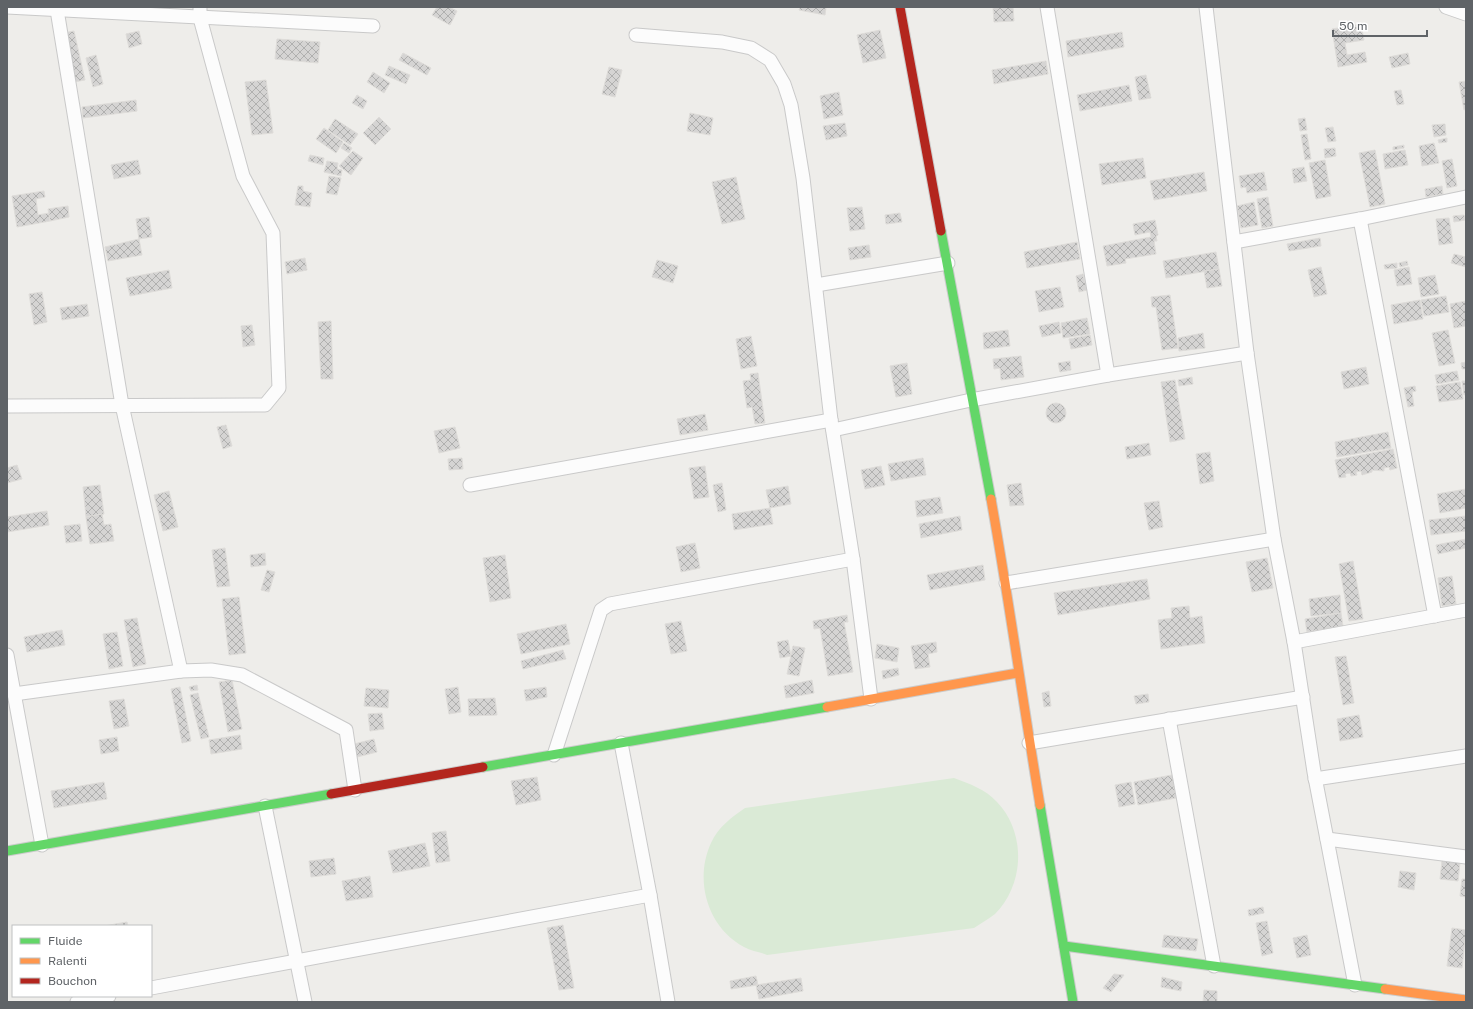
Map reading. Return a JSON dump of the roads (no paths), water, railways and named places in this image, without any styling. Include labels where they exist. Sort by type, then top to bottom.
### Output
[{"type":"street","points":[[7,7],[57,10],[200,12],[373,26]]},
{"type":"street","points":[[900,7],[1006,583],[1029,743],[1073,1002]]},
{"type":"street","points":[[1048,7],[1108,375]]},
{"type":"street","points":[[1206,7],[1247,353],[1274,539],[1294,642],[1315,779],[1355,985]]},
{"type":"street","points":[[1446,7],[1466,14]]},
{"type":"street","points":[[57,10],[122,405],[181,671]]},
{"type":"street","points":[[7,406],[265,405],[279,388],[274,233],[243,176],[200,12]]},
{"type":"street","points":[[636,35],[722,42],[751,48],[770,60],[784,84],[791,105],[803,178],[832,425],[853,559],[871,699]]},
{"type":"street","points":[[1234,242],[1360,219],[1466,197]]},
{"type":"street","points":[[1360,219],[1435,616]]},
{"type":"street","points":[[816,285],[948,263]]},
{"type":"street","points":[[470,485],[832,425],[1108,375],[1247,353]]},
{"type":"street","points":[[1006,583],[1274,539]]},
{"type":"street","points":[[554,755],[601,610],[610,604],[853,559]]},
{"type":"street","points":[[1294,642],[1466,610]]},
{"type":"street","points":[[7,655],[42,845]]},
{"type":"street","points":[[14,694],[181,671],[210,670],[242,676],[346,730],[355,790]]},
{"type":"street","points":[[7,851],[1018,673]]},
{"type":"street","points":[[1029,743],[1303,697]]},
{"type":"street","points":[[1169,719],[1214,966]]},
{"type":"street","points":[[621,743],[650,895],[668,1002]]},
{"type":"street","points":[[1315,779],[1466,756]]},
{"type":"street","points":[[265,806],[305,1002]]},
{"type":"street","points":[[1327,839],[1466,857]]},
{"type":"street","points":[[152,988],[650,895]]},
{"type":"street","points":[[1064,946],[1466,1000]]},
{"type":"street","points":[[77,1002],[104,997]]}]
